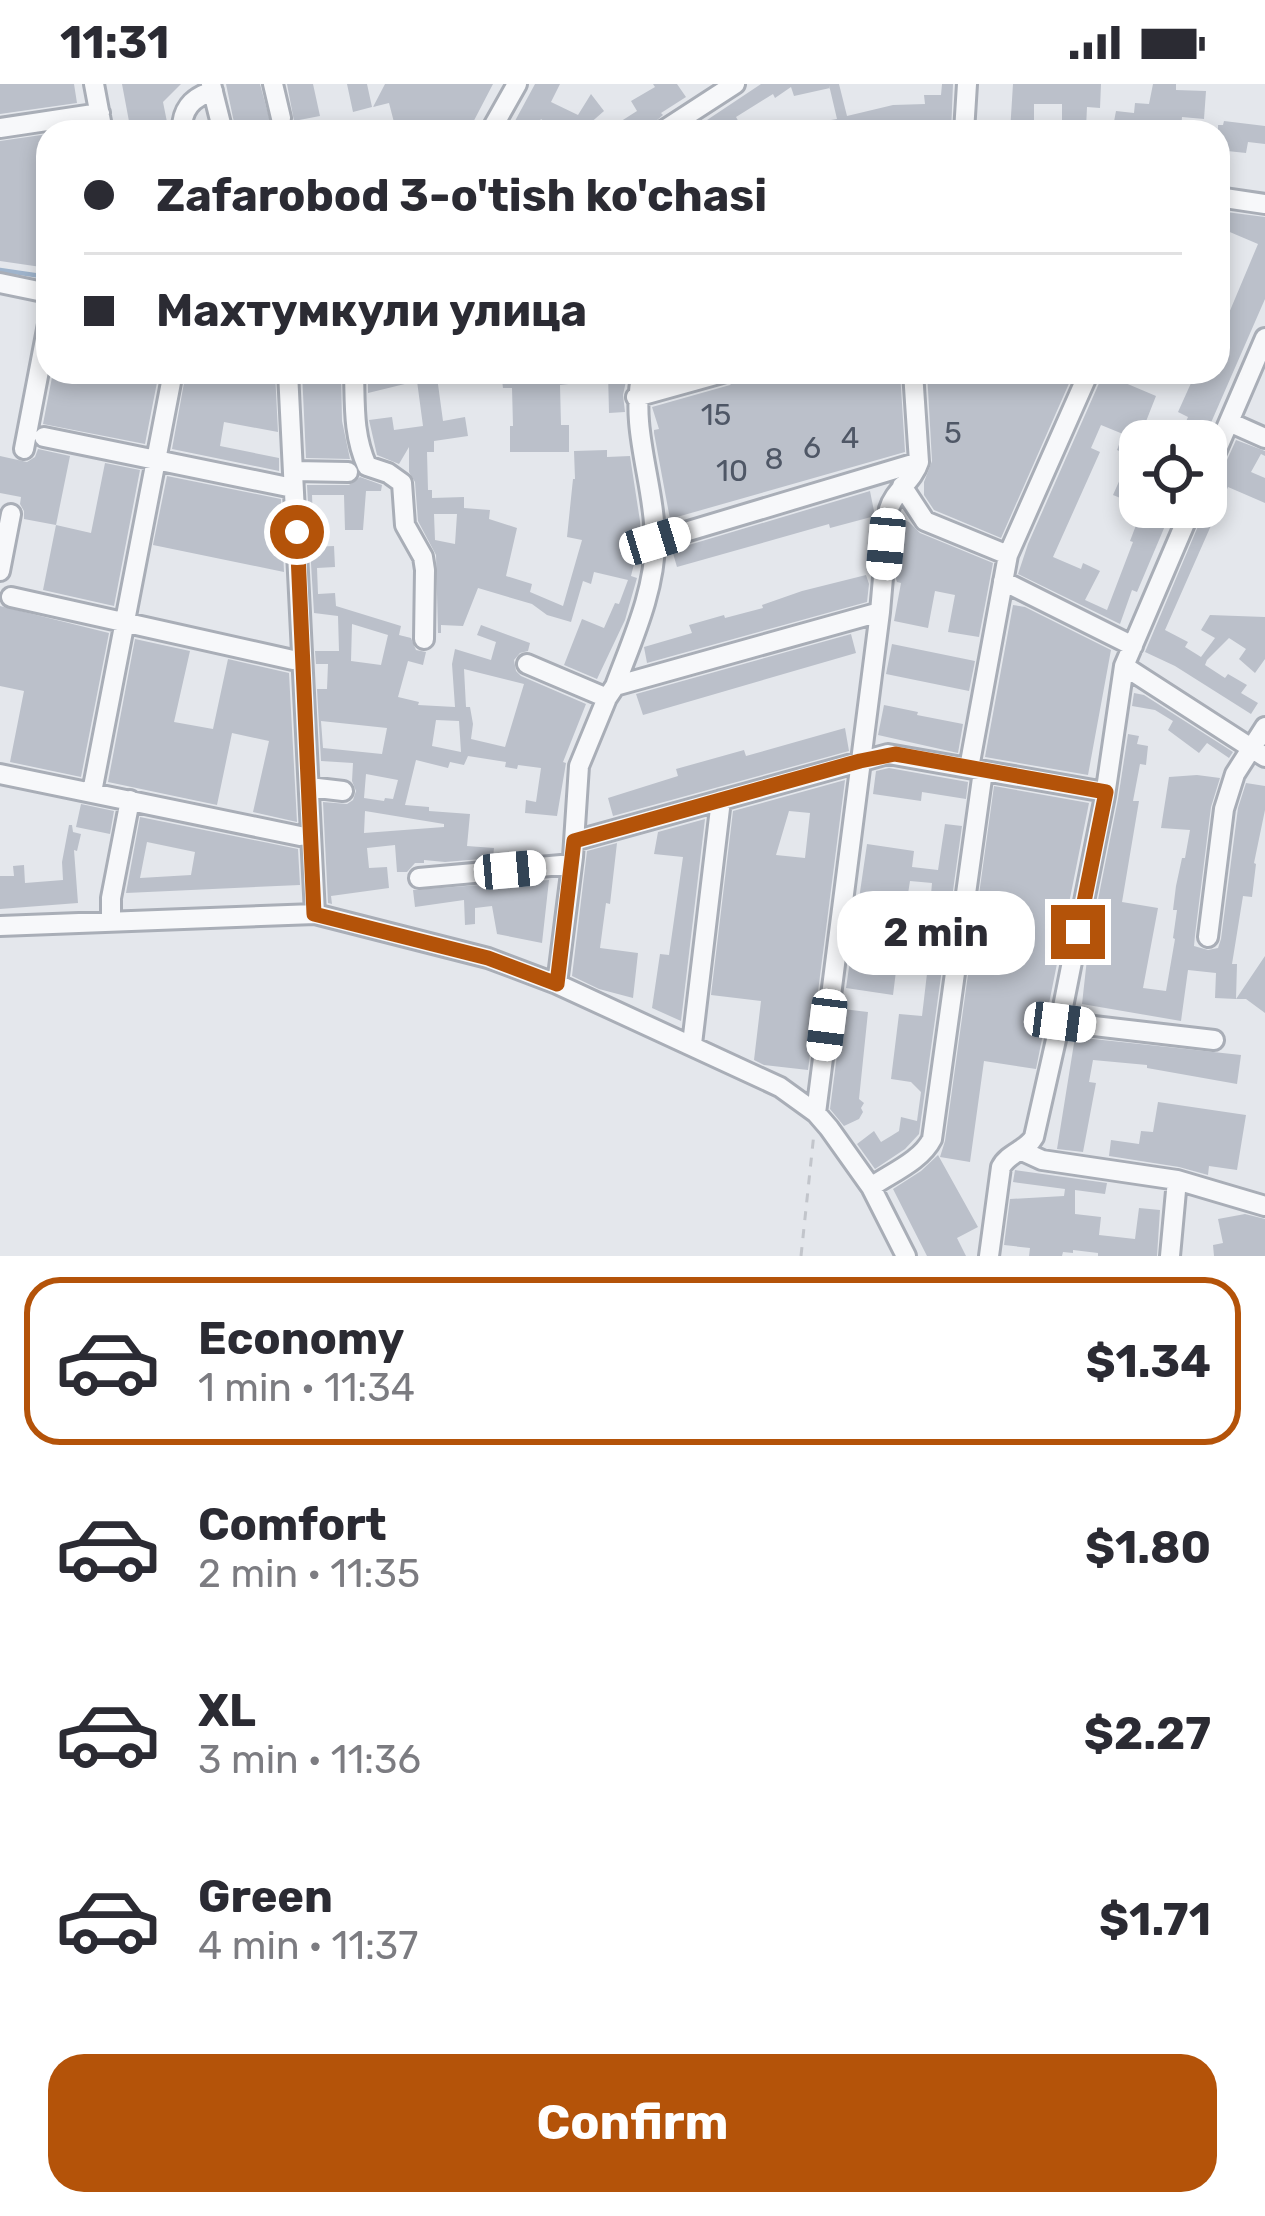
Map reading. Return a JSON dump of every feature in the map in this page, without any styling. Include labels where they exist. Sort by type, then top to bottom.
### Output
[{"type":"street","points":[[94,84],[100,120]]},
{"type":"street","points":[[273,84],[281,118]]},
{"type":"street","points":[[497,120],[517,84]]},
{"type":"street","points":[[692,84],[704,104]]},
{"type":"street","points":[[679,120],[735,84]]},
{"type":"street","points":[[965,120],[968,84]]},
{"type":"street","points":[[183,120],[192,101],[212,87],[221,120]]},
{"type":"street","points":[[0,128],[36,126]]},
{"type":"street","points":[[1230,199],[1265,204]]},
{"type":"street","points":[[0,283],[36,290]]},
{"type":"street","points":[[1265,338],[1228,422],[1265,438]]},
{"type":"street","points":[[24,448],[36,384]]},
{"type":"street","points":[[92,793],[170,384]]},
{"type":"street","points":[[288,384],[314,914]]},
{"type":"street","points":[[355,384],[359,449],[367,466],[402,483],[405,525],[423,557],[424,639]]},
{"type":"street","points":[[557,984],[579,766],[647,597],[655,541],[636,397],[640,384]]},
{"type":"street","points":[[636,397],[683,384]]},
{"type":"street","points":[[816,1113],[889,509],[919,462],[914,384]]},
{"type":"street","points":[[871,1187],[922,1154],[932,1138],[976,770],[1008,554],[1085,384]]},
{"type":"street","points":[[44,437],[291,479],[348,472]]},
{"type":"street","points":[[655,541],[919,462]]},
{"type":"street","points":[[902,486],[925,521],[1008,554]]},
{"type":"street","points":[[0,571],[11,514]]},
{"type":"street","points":[[988,1256],[1004,1160],[1034,1137],[1106,792],[1124,666],[1183,528]]},
{"type":"street","points":[[1003,581],[1132,646]]},
{"type":"street","points":[[10,597],[292,661]]},
{"type":"street","points":[[527,664],[611,692],[880,612]]},
{"type":"street","points":[[1124,666],[1257,752]]},
{"type":"street","points":[[1208,937],[1224,808],[1234,773],[1257,752],[1265,727]]},
{"type":"street","points":[[574,841],[895,754],[1106,792]]},
{"type":"street","points":[[0,774],[300,836]]},
{"type":"street","points":[[309,788],[343,791]]},
{"type":"street","points":[[111,922],[130,800]]},
{"type":"street","points":[[692,1044],[721,800]]},
{"type":"street","points":[[419,878],[572,864]]},
{"type":"street","points":[[0,926],[314,914],[488,958],[557,984],[780,1087],[816,1113],[871,1187],[906,1256]]},
{"type":"street","points":[[1060,1022],[1214,1040]]},
{"type":"street","points":[[1019,1150],[1042,1160],[1177,1180],[1265,1206]]},
{"type":"street","points":[[1170,1256],[1177,1180]]},
{"type":"path","points":[[801,1256],[816,1113]]},
{"type":"building","points":[[0,84],[74,84],[77,103],[0,114]]},
{"type":"building","points":[[122,84],[181,84],[163,102],[167,120],[129,120]]},
{"type":"building","points":[[226,84],[260,84],[270,120],[234,120]]},
{"type":"building","points":[[287,84],[313,84],[320,116],[294,120]]},
{"type":"building","points":[[347,84],[367,84],[372,107],[353,112]]},
{"type":"building","points":[[385,84],[493,84],[474,120],[393,120],[389,103],[373,107]]},
{"type":"building","points":[[535,84],[560,84],[551,102],[578,115],[591,94],[604,111],[594,120],[516,120]]},
{"type":"building","points":[[653,84],[677,84],[686,97],[657,120],[623,120],[637,111],[631,101]]},
{"type":"building","points":[[761,84],[839,84],[847,116],[893,105],[925,104],[924,95],[941,95],[942,84],[953,84],[952,120],[831,120],[837,119],[830,88],[794,96],[791,87],[738,120],[707,120]]},
{"type":"building","points":[[1013,84],[1101,84],[1100,108],[1087,107],[1086,120],[1062,120],[1062,104],[1034,104],[1034,120],[1011,120]]},
{"type":"building","points":[[1153,84],[1206,91],[1204,119],[1114,120],[1116,111],[1134,113],[1135,103],[1149,104]]},
{"type":"building","points":[[1230,122],[1265,126],[1265,144],[1248,142],[1246,153],[1230,151]]},
{"type":"building","points":[[36,136],[36,266],[0,261],[0,141]]},
{"type":"building","points":[[1230,213],[1265,217],[1265,299],[1230,379],[1230,311],[1258,244],[1230,232]]},
{"type":"building","points":[[51,384],[157,384],[145,444],[43,424]]},
{"type":"building","points":[[184,384],[276,384],[278,432],[224,422],[220,446],[279,458],[279,471],[172,449]]},
{"type":"building","points":[[303,384],[341,384],[350,459],[306,458]]},
{"type":"building","points":[[368,384],[405,384],[368,393]]},
{"type":"building","points":[[417,384],[438,384],[443,421],[465,417],[468,436],[434,441],[434,452],[427,452],[432,498],[464,497],[464,508],[490,510],[489,519],[517,528],[506,576],[532,584],[530,592],[563,606],[582,540],[567,537],[574,451],[607,450],[607,457],[630,456],[641,553],[637,552],[631,576],[637,578],[625,620],[597,679],[564,665],[582,619],[604,628],[628,580],[594,572],[591,584],[583,581],[571,622],[478,588],[463,626],[441,625],[438,633],[436,555],[418,521],[409,447],[399,464],[377,455],[369,420],[392,417],[394,430],[423,426]],"holes":[[[434,514],[457,514],[455,544],[435,540]]]},
{"type":"building","points":[[502,384],[568,384],[560,385],[561,425],[569,425],[569,452],[510,452],[512,388]]},
{"type":"building","points":[[608,384],[625,384],[625,412],[609,413]]},
{"type":"building","points":[[901,384],[905,452],[670,519],[652,407],[730,385]]},
{"type":"building","points":[[928,384],[1069,384],[1001,538],[934,510],[924,495],[932,461]]},
{"type":"building","points":[[1099,384],[1128,384],[1156,396],[1147,420],[1119,420],[1119,432],[1101,425],[1091,448],[1100,452],[1053,557],[1100,571],[1085,600],[1107,610],[1135,528],[1164,528],[1120,624],[1018,574]]},
{"type":"building","points":[[1191,384],[1228,384],[1212,420],[1178,412]]},
{"type":"building","points":[[1236,440],[1265,451],[1251,472],[1265,478],[1265,503],[1227,489],[1227,460]]},
{"type":"building","points":[[38,449],[70,456],[56,525],[24,519],[21,497],[0,493],[0,456],[27,462]]},
{"type":"building","points":[[105,463],[140,470],[114,606],[43,590],[56,525],[91,533]]},
{"type":"building","points":[[167,476],[281,499],[284,572],[153,545]]},
{"type":"building","points":[[360,477],[382,485],[381,491],[366,491],[363,530],[345,530],[344,495],[312,495],[313,520],[309,520],[307,485],[349,485]]},
{"type":"building","points":[[870,491],[875,516],[830,528],[829,524],[677,567],[672,550]]},
{"type":"building","points":[[902,519],[920,533],[993,563],[979,637],[948,632],[955,595],[935,591],[928,628],[894,621],[901,583],[896,579]]},
{"type":"building","points":[[1197,528],[1210,528],[1165,630],[1188,642],[1185,647],[1201,657],[1215,638],[1201,630],[1210,615],[1265,617],[1265,659],[1255,673],[1239,659],[1246,649],[1229,638],[1205,665],[1247,685],[1241,693],[1258,703],[1251,714],[1145,652]]},
{"type":"building","points":[[334,546],[335,567],[317,568],[318,594],[335,593],[336,606],[401,626],[399,635],[411,638],[416,650],[426,652],[423,665],[408,661],[398,697],[418,705],[455,707],[455,649],[491,660],[496,642],[477,635],[481,625],[530,643],[528,651],[514,660],[516,671],[586,704],[563,762],[557,816],[525,813],[526,800],[536,802],[541,768],[518,765],[517,769],[505,767],[506,762],[468,756],[464,765],[450,762],[448,768],[416,760],[405,805],[470,814],[467,846],[494,848],[493,858],[424,860],[407,872],[397,872],[395,845],[367,848],[369,868],[387,867],[389,888],[331,896],[332,904],[328,903],[323,802],[347,804],[356,791],[353,763],[321,761],[317,689],[327,689],[328,664],[316,664],[315,651],[339,651],[338,616],[314,613],[310,547]],"holes":[[[352,624],[388,635],[381,665],[351,661]],[[464,669],[524,684],[505,747],[471,739],[470,707],[466,707]],[[436,720],[459,721],[461,752],[432,746]],[[321,721],[387,728],[382,754],[323,748]],[[366,774],[398,780],[393,799],[364,798]],[[365,811],[444,824],[364,833]]]},
{"type":"building","points":[[866,575],[867,602],[647,663],[644,647],[692,633],[689,625],[763,608],[802,591]]},
{"type":"building","points":[[1013,605],[1111,650],[1088,775],[985,757]]},
{"type":"building","points":[[0,606],[109,633],[81,777],[10,762],[24,691],[0,686]]},
{"type":"building","points":[[851,634],[856,653],[643,715],[636,694]]},
{"type":"building","points":[[135,639],[190,651],[174,722],[213,729],[228,659],[289,673],[297,822],[253,812],[269,741],[232,733],[217,805],[108,782]]},
{"type":"building","points":[[892,644],[975,661],[969,691],[886,674]]},
{"type":"building","points":[[1134,693],[1233,752],[1229,758],[1207,743],[1199,753],[1168,730],[1173,721],[1155,710],[1132,706]]},
{"type":"building","points":[[884,705],[963,724],[958,753],[878,735]]},
{"type":"building","points":[[845,728],[849,751],[613,816],[608,798],[678,776],[676,769],[744,750],[746,756]]},
{"type":"building","points":[[1128,734],[1139,736],[1137,744],[1148,746],[1133,801],[1139,801],[1122,902],[1158,908],[1143,988],[1166,991],[1175,939],[1176,886],[1190,830],[1161,828],[1169,777],[1220,778],[1211,807],[1194,946],[1208,950],[1218,948],[1221,939],[1238,808],[1246,783],[1265,786],[1252,897],[1243,896],[1232,964],[1237,964],[1236,999],[1215,998],[1216,973],[1188,970],[1181,1021],[1082,1004]]},
{"type":"building","points":[[889,768],[968,782],[966,799],[922,792],[921,801],[873,794],[876,771]]},
{"type":"building","points":[[845,780],[808,1070],[754,1060],[761,1001],[711,995],[733,811]],"holes":[[[789,811],[810,813],[805,858],[776,855]]]},
{"type":"building","points":[[994,786],[1089,803],[1036,1069],[984,1061],[970,1162],[940,1157]]},
{"type":"building","points":[[81,804],[114,811],[110,834],[76,827]]},
{"type":"building","points":[[140,817],[298,849],[300,885],[126,893]],"holes":[[[147,842],[195,852],[191,875],[140,878]]]},
{"type":"building","points":[[705,819],[681,1021],[652,1008],[660,954],[669,955],[683,857],[654,854],[658,832]]},
{"type":"building","points":[[945,824],[962,826],[919,1134],[875,1169],[857,1144],[874,1131],[881,1142],[891,1136],[899,1131],[901,1117],[917,1121],[921,1092],[911,1082],[891,1079],[899,1014],[922,1016],[928,965],[897,963],[893,995],[846,988],[867,844],[914,851],[912,867],[938,870]],"holes":[[[910,881],[932,883],[929,954],[899,951]]]},
{"type":"building","points":[[69,825],[81,834],[74,850],[78,903],[0,909],[0,876],[14,876],[13,866],[24,865],[25,883],[63,880]]},
{"type":"building","points":[[617,843],[600,948],[638,953],[633,998],[572,976],[587,851]]},
{"type":"building","points":[[549,880],[542,943],[497,934],[492,906],[475,908],[475,924],[465,925],[464,900],[415,907],[413,890]]},
{"type":"building","points":[[1265,956],[1265,1013],[1246,999],[1236,999]]},
{"type":"building","points":[[843,1009],[868,1012],[859,1099],[864,1103],[863,1112],[844,1126],[830,1109]]},
{"type":"building","points":[[1075,1037],[1241,1055],[1237,1084],[1147,1065],[1093,1060],[1089,1082],[1096,1083],[1083,1152],[1057,1149]]},
{"type":"building","points":[[1158,1102],[1246,1115],[1237,1170],[1209,1166],[1208,1175],[1109,1156],[1111,1140],[1139,1144],[1141,1131],[1153,1132]]},
{"type":"building","points":[[938,1155],[978,1227],[957,1238],[966,1256],[927,1256],[893,1189]]},
{"type":"building","points":[[1015,1170],[1107,1183],[1105,1194],[1075,1190],[1075,1214],[1101,1217],[1099,1235],[1135,1239],[1139,1208],[1160,1210],[1157,1256],[1098,1256],[1073,1250],[1062,1256],[1029,1256],[1030,1248],[1004,1245],[1010,1199],[1064,1196],[1065,1189],[1013,1182]]},
{"type":"building","points":[[1245,1214],[1265,1219],[1265,1256],[1214,1256],[1213,1245],[1223,1243],[1218,1219]]},
{"type":"waterway","points":[[0,270],[36,275]]},
{"type":"route","points":[[297,532],[314,914],[488,958],[557,984],[574,841],[895,754],[1106,792],[1078,932]]}]
